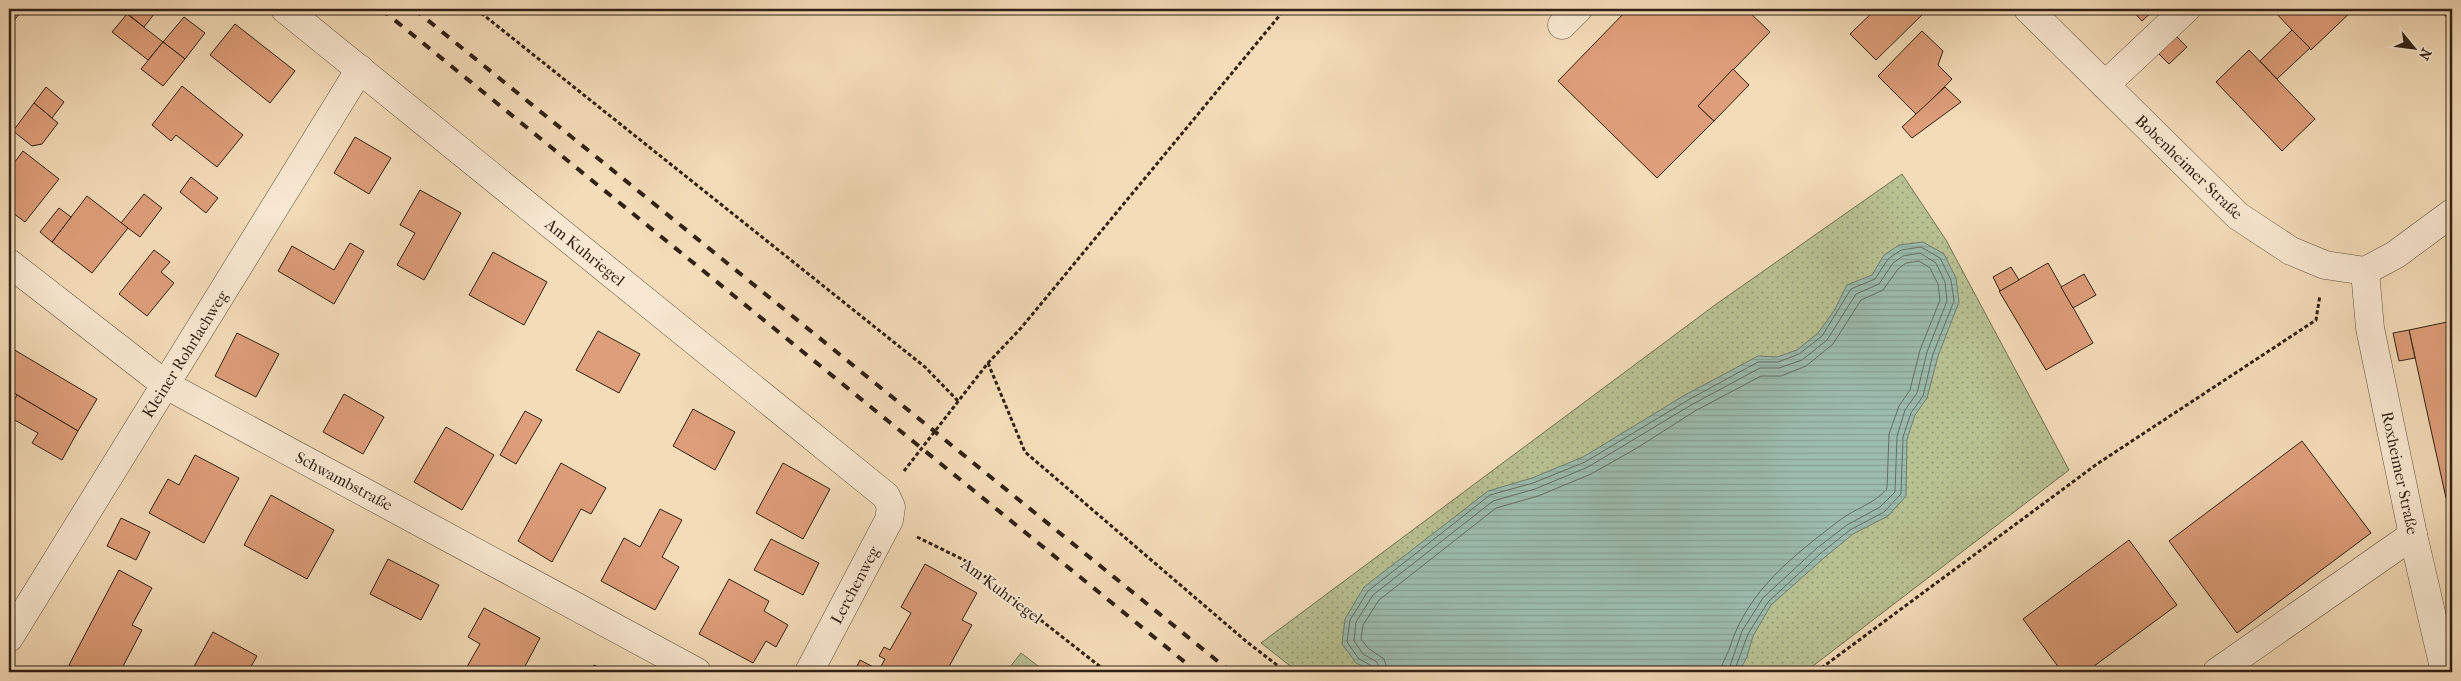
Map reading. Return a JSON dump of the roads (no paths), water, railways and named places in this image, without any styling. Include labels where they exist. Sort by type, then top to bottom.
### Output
[{"type":"street","name":"Am Kuhriegel","points":[[285,9],[360,69],[887,508]]},
{"type":"street","name":"Bobenheimer Straße","points":[[2028,9],[2238,216],[2291,251],[2325,266],[2365,271]]},
{"type":"street","points":[[2105,85],[2186,9]]},
{"type":"street","name":"Kleiner Rohrlachweg","points":[[9,638],[360,69]]},
{"type":"street","points":[[2365,271],[2395,256],[2452,213]]},
{"type":"street","name":"Schwambstraße","points":[[9,263],[166,385],[696,672]]},
{"type":"street","name":"Roxheimer Straße","points":[[2365,271],[2370,328],[2413,535],[2445,672]]},
{"type":"street","name":"Lerchenweg","points":[[810,672],[887,508]]},
{"type":"street","points":[[2217,672],[2413,535]]},
{"type":"water","points":[[1923,242],[1944,254],[1956,278],[1959,302],[1938,356],[1927,398],[1915,415],[1907,439],[1906,496],[1888,516],[1853,534],[1771,605],[1753,636],[1747,657],[1739,672],[1374,672],[1356,663],[1342,644],[1345,619],[1364,587],[1488,491],[1532,478],[1583,457],[1685,395],[1758,356],[1777,357],[1797,350],[1818,333],[1834,311],[1847,285],[1872,275],[1884,255],[1899,245]]},
{"type":"railway","points":[[381,9],[1197,672]]},
{"type":"railway","points":[[414,9],[1231,672]]}]
